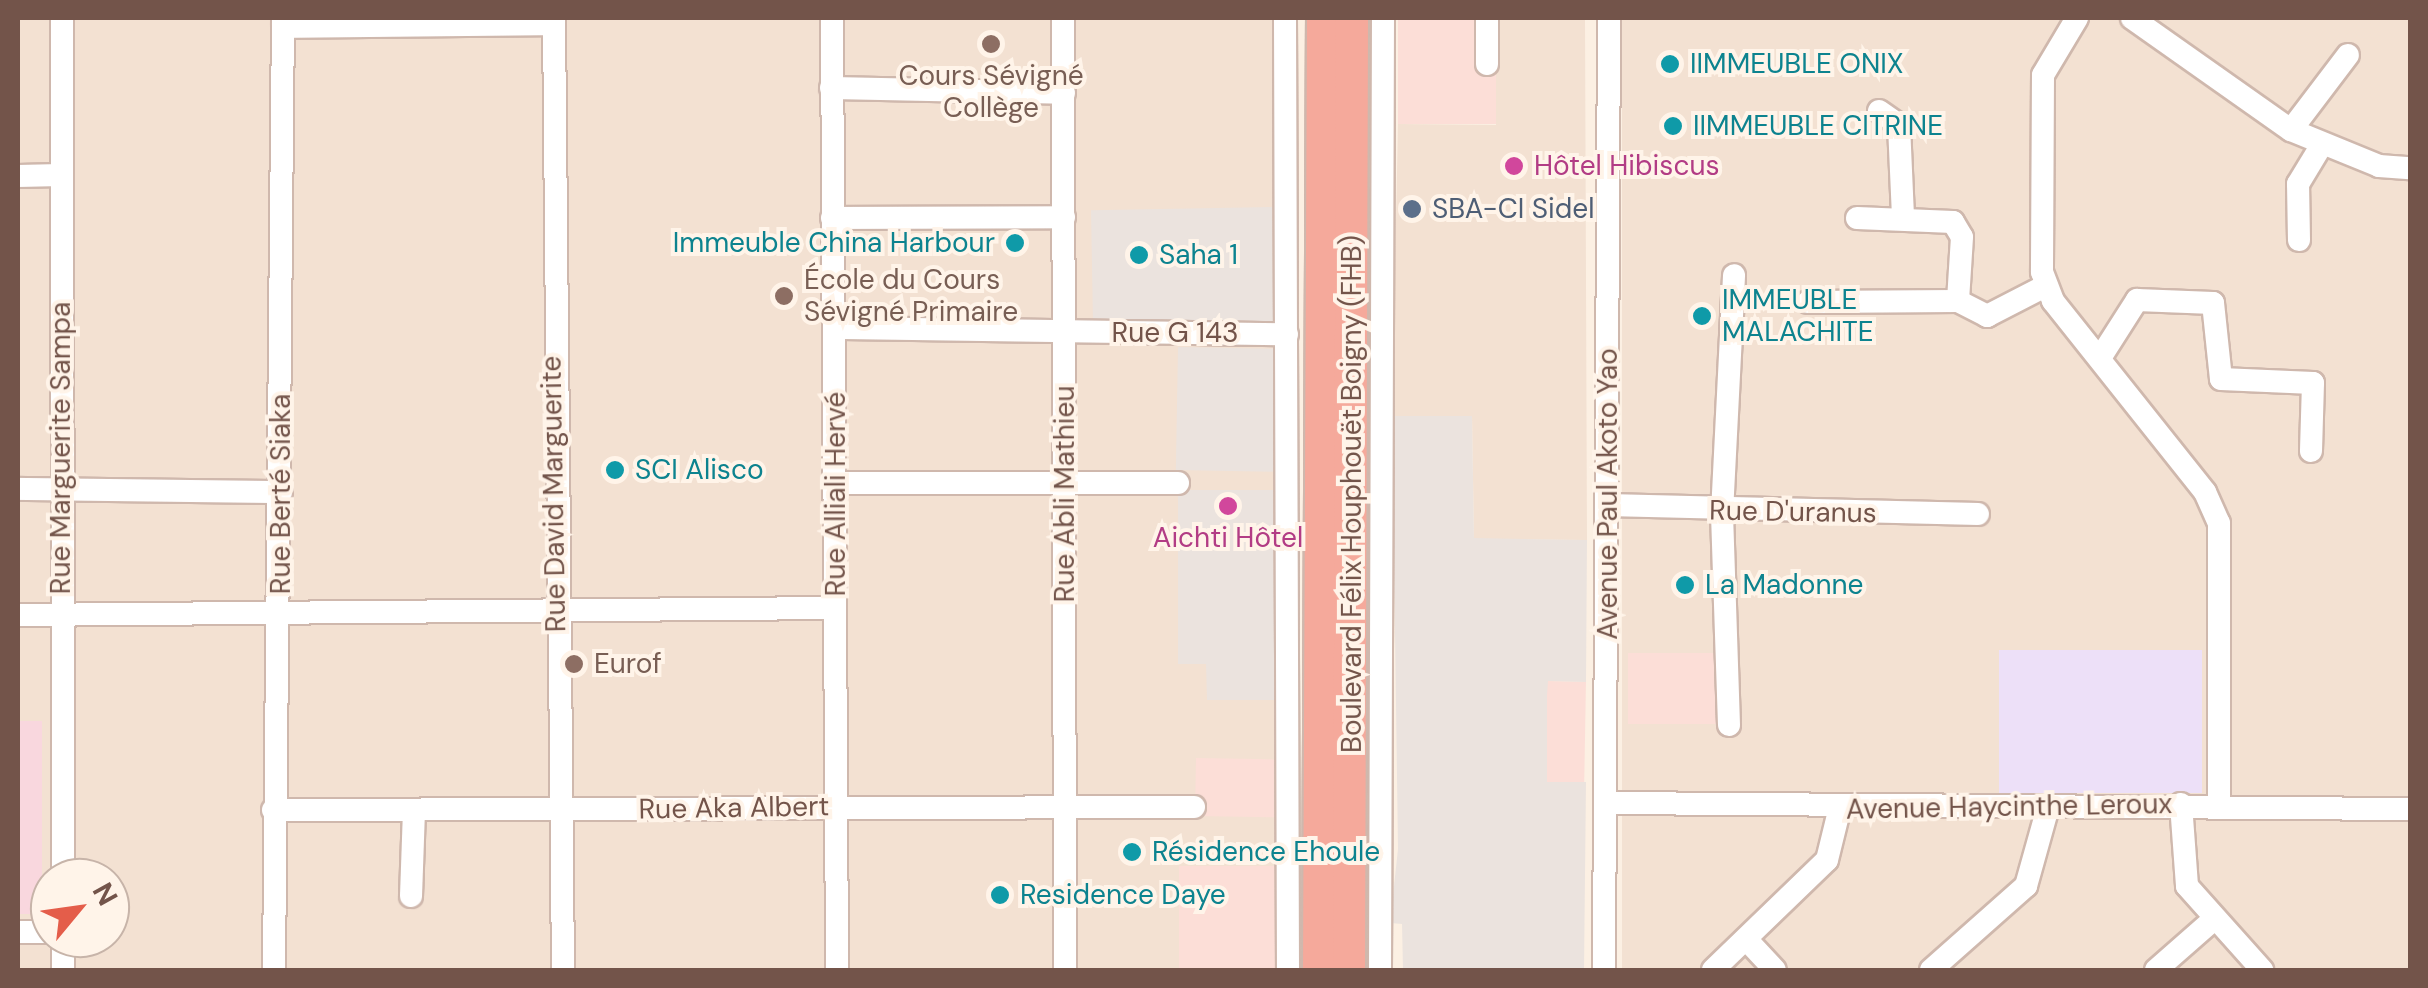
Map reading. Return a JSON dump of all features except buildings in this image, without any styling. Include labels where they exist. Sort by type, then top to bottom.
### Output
[{"type":"highway","name":"Boulevard Félix Houphouët Boigny (FHB)","points":[[1319,970],[1323,18]]},
{"type":"highway","name":"Boulevard Félix Houphouët Boigny (FHB)","points":[[1349,970],[1352,18]]},
{"type":"street","name":"Rue Marguerite Sampa","points":[[62,18],[63,858]]},
{"type":"street","name":"Rue Alliali Hervé","points":[[832,18],[837,483],[836,970]]},
{"type":"street","name":"Rue Abli Mathieu","points":[[1064,18],[1065,970]]},
{"type":"street","points":[[1285,18],[1288,970]]},
{"type":"street","points":[[1380,970],[1383,18]]},
{"type":"street","points":[[1486,18],[1487,64]]},
{"type":"street","name":"Avenue Paul Akoto Yao","points":[[1604,970],[1608,803],[1609,18]]},
{"type":"street","points":[[2076,18],[2044,76],[2045,286],[2205,492],[2219,523],[2219,805]]},
{"type":"street","points":[[2132,18],[2291,130],[2321,146],[2410,168]]},
{"type":"street","points":[[283,22],[554,20]]},
{"type":"street","name":"Rue David Marguerite","points":[[554,20],[556,610],[563,970]]},
{"type":"street","name":"Rue Berté Siaka","points":[[274,970],[283,22]]},
{"type":"street","points":[[2291,130],[2348,55]]},
{"type":"street","points":[[832,88],[1064,93]]},
{"type":"street","points":[[1879,112],[1899,125],[1903,215]]},
{"type":"street","points":[[2300,240],[2298,184],[2321,146]]},
{"type":"street","points":[[18,176],[61,175]]},
{"type":"street","points":[[1857,218],[1903,215],[1959,228],[1958,300]]},
{"type":"street","points":[[832,218],[1064,217]]},
{"type":"street","points":[[1728,725],[1722,513],[1734,275]]},
{"type":"street","points":[[1808,302],[1958,300],[1987,316],[2045,286]]},
{"type":"street","points":[[2100,358],[2137,300],[2214,303],[2221,379],[2313,383],[2311,451]]},
{"type":"street","name":"Rue G 143","points":[[836,328],[1288,334]]},
{"type":"street","points":[[837,483],[1178,483]]},
{"type":"street","points":[[18,489],[280,492]]},
{"type":"street","name":"Rue D'uranus","points":[[1608,505],[1722,513],[1978,514]]},
{"type":"street","points":[[18,615],[835,608]]},
{"type":"street","name":"Avenue Haycinthe Leroux","points":[[1608,803],[1839,810],[2047,811],[2181,804],[2410,809]]},
{"type":"street","points":[[2181,804],[2186,886],[2262,970]]},
{"type":"street","name":"Rue Aka Albert","points":[[273,810],[1194,807]]},
{"type":"street","points":[[1713,970],[1827,860],[1839,810]]},
{"type":"street","points":[[1931,970],[2026,886],[2047,811]]},
{"type":"street","points":[[411,896],[414,812]]},
{"type":"street","points":[[2156,970],[2214,918]]},
{"type":"street","points":[[1746,939],[1775,970]]},
{"type":"shaded area","points":[[18,18],[1297,18],[1299,970],[18,970]]},
{"type":"shaded area","points":[[1398,18],[1496,18],[1496,124],[1398,124]]},
{"type":"shaded area","points":[[1496,18],[1585,18],[1587,540],[1474,539],[1472,416],[1392,416],[1398,124],[1496,125]]},
{"type":"shaded area","points":[[1622,18],[2410,18],[2410,970],[1622,970]]},
{"type":"shaded area","points":[[1277,207],[1279,323],[1093,326],[1091,210]]},
{"type":"shaded area","points":[[1178,347],[1277,349],[1275,472],[1176,470]]},
{"type":"shaded area","points":[[1392,416],[1472,416],[1474,538],[1587,540],[1586,682],[1548,681],[1547,695],[1547,782],[1586,782],[1584,970],[1403,970],[1402,924],[1390,923],[1398,849]]},
{"type":"shaded area","points":[[1178,490],[1278,490],[1279,700],[1207,700],[1206,664],[1178,664]]},
{"type":"shaded area","points":[[1999,650],[2202,650],[2202,793],[1999,793]]},
{"type":"shaded area","points":[[1628,653],[1723,653],[1723,724],[1628,724]]},
{"type":"shaded area","points":[[1547,681],[1586,682],[1584,783],[1545,782]]},
{"type":"shaded area","points":[[18,721],[42,721],[42,858],[30,858],[30,914],[18,914]]},
{"type":"shaded area","points":[[1196,758],[1279,759],[1278,817],[1195,816]]},
{"type":"shaded area","points":[[1179,866],[1278,866],[1278,970],[1179,970]]},
{"type":"place","name":"Cours Sévigné Collège","points":[[991,44]]},
{"type":"place","name":"IIMMEUBLE ONIX","points":[[1670,64]]},
{"type":"place","name":"IIMMEUBLE CITRINE","points":[[1673,126]]},
{"type":"place","name":"Hôtel Hibiscus","points":[[1514,166]]},
{"type":"place","name":"SBA-CI Sidel","points":[[1412,209]]},
{"type":"place","name":"Immeuble China Harbour","points":[[1015,243]]},
{"type":"place","name":"Saha 1","points":[[1139,255]]},
{"type":"place","name":"École du Cours Sévigné Primaire","points":[[784,296]]},
{"type":"place","name":"IMMEUBLE MALACHITE","points":[[1702,316]]},
{"type":"place","name":"SCI Alisco","points":[[615,470]]},
{"type":"place","name":"Aichti Hôtel","points":[[1228,506]]},
{"type":"place","name":"La Madonne","points":[[1685,585]]},
{"type":"place","name":"Eurof","points":[[574,664]]},
{"type":"place","name":"Résidence Ehoule","points":[[1132,852]]},
{"type":"place","name":"Residence Daye","points":[[1000,895]]}]
